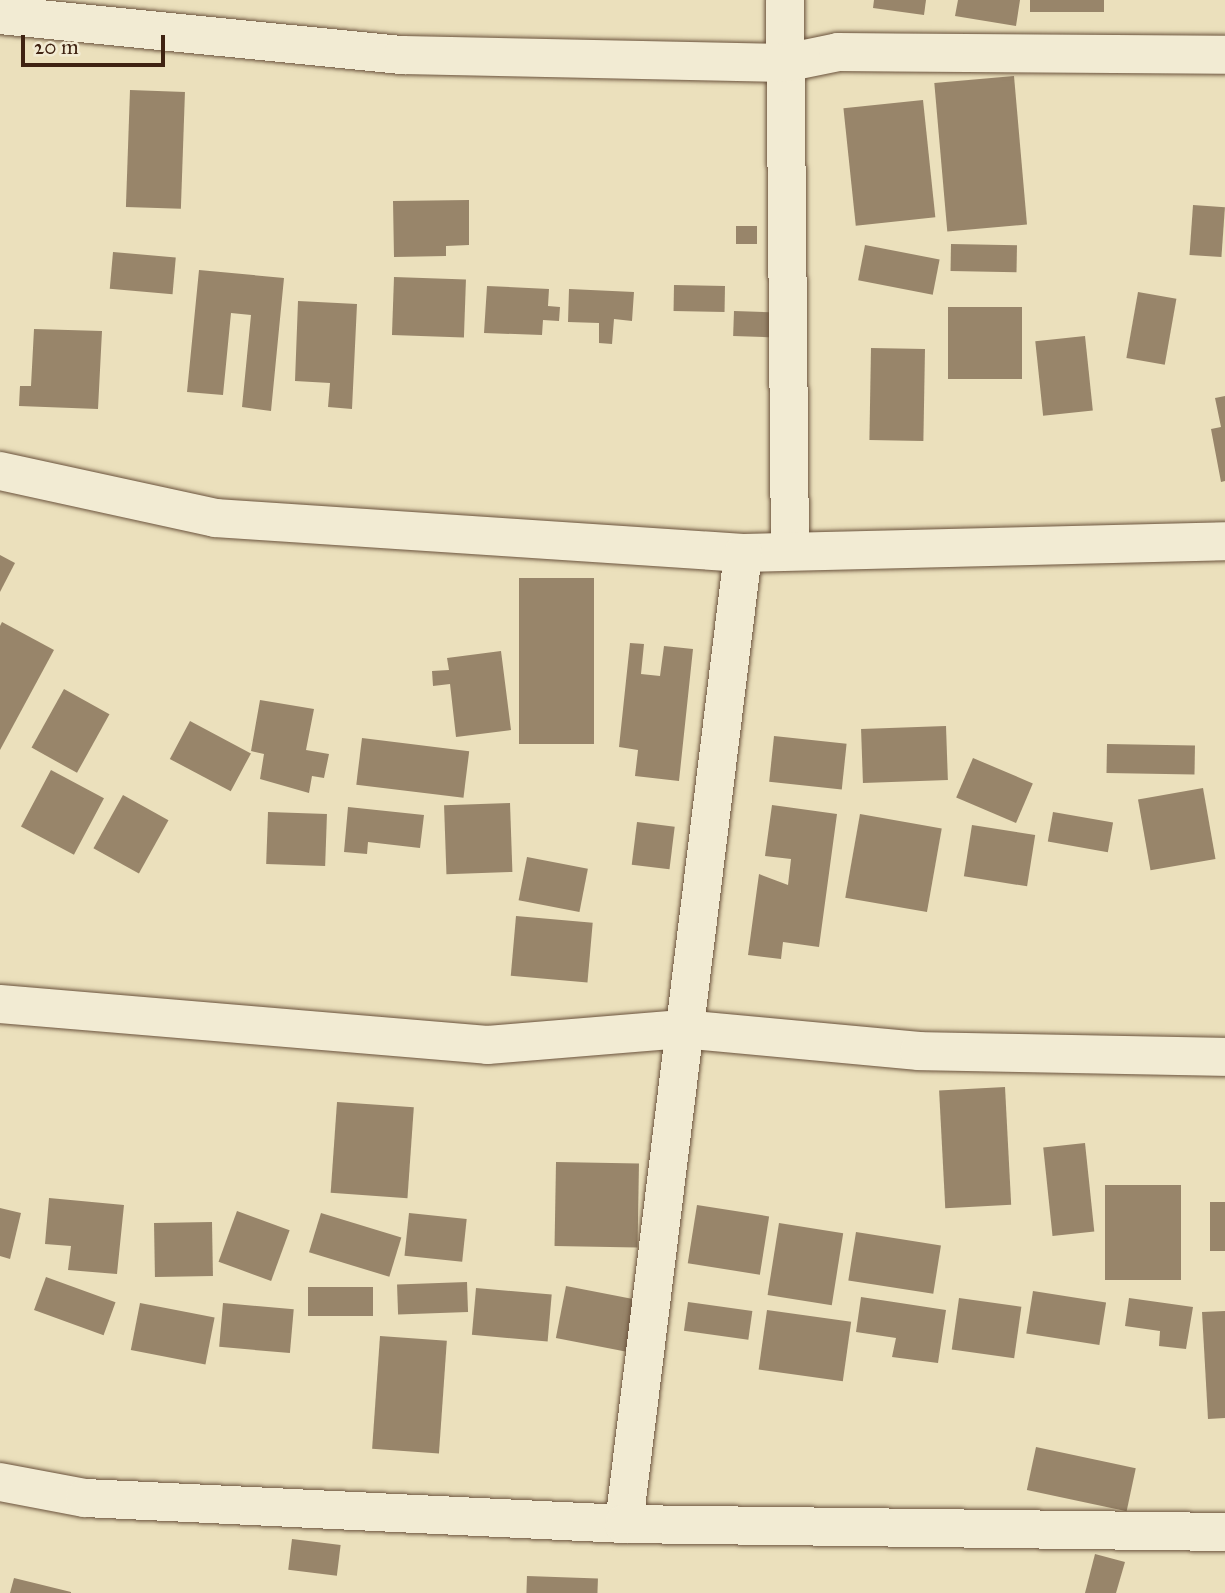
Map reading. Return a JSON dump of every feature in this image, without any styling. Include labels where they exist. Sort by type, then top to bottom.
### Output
[{"type":"street","points":[[785,0],[790,549]]},
{"type":"street","points":[[0,15],[403,55],[785,63],[838,52],[1225,55]]},
{"type":"street","points":[[0,471],[215,519],[743,553],[790,549],[1225,541]]},
{"type":"street","points":[[624,1524],[682,1029],[743,553]]},
{"type":"street","points":[[0,1004],[487,1045],[682,1029],[919,1051],[1225,1057]]},
{"type":"street","points":[[0,1482],[85,1498],[624,1524],[1225,1532]]},
{"type":"building","points":[[874,0],[926,0],[924,15],[873,8]]},
{"type":"building","points":[[958,0],[1020,0],[1016,26],[955,16]]},
{"type":"building","points":[[1030,0],[1104,0],[1104,12],[1030,12]]},
{"type":"building","points":[[1014,76],[1027,224],[947,231],[934,83]]},
{"type":"building","points":[[130,90],[185,92],[181,209],[126,207]]},
{"type":"building","points":[[923,100],[935,217],[856,226],[843,108]]},
{"type":"building","points":[[469,200],[469,245],[446,246],[446,256],[394,257],[393,201]]},
{"type":"building","points":[[1193,205],[1225,207],[1221,257],[1190,255]]},
{"type":"building","points":[[736,226],[757,226],[757,244],[736,244]]},
{"type":"building","points":[[951,244],[1017,245],[1017,272],[951,271]]},
{"type":"building","points":[[865,245],[940,260],[933,295],[858,280]]},
{"type":"building","points":[[113,252],[176,257],[173,294],[110,289]]},
{"type":"building","points":[[199,270],[284,278],[271,411],[242,407],[251,315],[231,313],[223,395],[187,392]]},
{"type":"building","points":[[394,277],[466,280],[464,337],[392,335]]},
{"type":"building","points":[[674,285],[725,286],[725,312],[674,311]]},
{"type":"building","points":[[487,286],[549,289],[548,306],[560,307],[559,321],[543,320],[542,335],[484,333]]},
{"type":"building","points":[[569,289],[634,292],[632,321],[614,319],[612,344],[599,343],[599,323],[568,322]]},
{"type":"building","points":[[1138,292],[1176,299],[1165,365],[1126,358]]},
{"type":"building","points":[[298,301],[357,304],[352,409],[328,407],[330,383],[295,381]]},
{"type":"building","points":[[948,307],[1022,307],[1022,379],[948,379]]},
{"type":"building","points":[[734,311],[770,312],[769,337],[733,336]]},
{"type":"building","points":[[34,329],[102,331],[98,409],[19,406],[20,386],[31,386]]},
{"type":"building","points":[[1085,336],[1093,411],[1043,416],[1035,341]]},
{"type":"building","points":[[871,348],[925,349],[923,441],[869,440]]},
{"type":"building","points":[[1225,396],[1225,481],[1221,482],[1211,429],[1221,427],[1215,398]]},
{"type":"building","points":[[0,555],[15,563],[0,592]]},
{"type":"building","points":[[519,578],[594,578],[594,744],[519,744]]},
{"type":"building","points":[[2,622],[54,650],[0,750],[0,626]]},
{"type":"building","points":[[630,643],[644,644],[641,674],[660,676],[664,646],[693,649],[679,781],[635,776],[638,750],[619,747]]},
{"type":"building","points":[[501,651],[511,730],[456,737],[450,684],[433,686],[432,671],[449,670],[447,658]]},
{"type":"building","points":[[64,689],[109,714],[77,773],[32,748]]},
{"type":"building","points":[[260,700],[314,709],[306,750],[329,754],[324,778],[312,776],[309,793],[260,779],[264,754],[251,751]]},
{"type":"building","points":[[190,721],[251,753],[231,791],[170,759]]},
{"type":"building","points":[[946,726],[948,780],[863,783],[861,729]]},
{"type":"building","points":[[774,736],[847,744],[842,789],[769,782]]},
{"type":"building","points":[[362,738],[469,751],[463,798],[356,785]]},
{"type":"building","points":[[1107,744],[1195,746],[1194,775],[1106,773]]},
{"type":"building","points":[[973,758],[1033,783],[1016,823],[956,798]]},
{"type":"building","points":[[51,770],[104,798],[74,855],[21,827]]},
{"type":"building","points":[[1203,788],[1216,859],[1151,870],[1138,799]]},
{"type":"building","points":[[123,795],[168,820],[139,874],[93,848]]},
{"type":"building","points":[[510,803],[512,872],[446,874],[444,805]]},
{"type":"building","points":[[772,805],[837,814],[819,947],[783,942],[781,959],[748,955],[759,874],[788,885],[791,859],[765,856]]},
{"type":"building","points":[[348,807],[424,815],[420,848],[368,842],[367,854],[344,852]]},
{"type":"building","points":[[268,812],[327,814],[325,866],[266,864]]},
{"type":"building","points":[[1053,812],[1113,823],[1108,852],[1048,842]]},
{"type":"building","points":[[860,814],[942,828],[927,912],[845,898]]},
{"type":"building","points":[[637,822],[675,827],[669,869],[632,865]]},
{"type":"building","points":[[972,825],[1035,835],[1027,886],[964,876]]},
{"type":"building","points":[[527,857],[588,869],[579,912],[519,900]]},
{"type":"building","points":[[516,916],[593,923],[587,982],[511,976]]},
{"type":"building","points":[[1005,1087],[1011,1205],[945,1208],[939,1090]]},
{"type":"building","points":[[337,1102],[414,1107],[407,1198],[331,1193]]},
{"type":"building","points":[[1085,1143],[1094,1232],[1053,1236],[1043,1147]]},
{"type":"building","points":[[556,1162],[639,1163],[638,1247],[555,1246]]},
{"type":"building","points":[[1105,1185],[1181,1185],[1181,1280],[1105,1280]]},
{"type":"building","points":[[49,1198],[124,1205],[117,1274],[68,1270],[71,1246],[45,1244]]},
{"type":"building","points":[[1210,1202],[1225,1202],[1225,1251],[1210,1251]]},
{"type":"building","points":[[697,1205],[769,1216],[760,1275],[688,1263]]},
{"type":"building","points":[[0,1208],[21,1213],[10,1259],[0,1256]]},
{"type":"building","points":[[237,1211],[290,1230],[271,1281],[219,1262]]},
{"type":"building","points":[[321,1213],[401,1238],[389,1277],[309,1252]]},
{"type":"building","points":[[409,1213],[467,1219],[462,1262],[405,1256]]},
{"type":"building","points":[[212,1222],[213,1276],[155,1277],[154,1223]]},
{"type":"building","points":[[779,1223],[843,1233],[832,1305],[768,1295]]},
{"type":"building","points":[[856,1232],[941,1245],[933,1294],[848,1280]]},
{"type":"building","points":[[46,1277],[116,1302],[104,1335],[34,1310]]},
{"type":"building","points":[[467,1282],[468,1312],[398,1314],[397,1284]]},
{"type":"building","points":[[566,1286],[641,1301],[630,1353],[556,1338]]},
{"type":"building","points":[[308,1287],[373,1287],[373,1316],[308,1316]]},
{"type":"building","points":[[476,1288],[552,1295],[548,1341],[472,1335]]},
{"type":"building","points":[[1033,1291],[1106,1303],[1099,1345],[1026,1333]]},
{"type":"building","points":[[861,1297],[946,1310],[938,1363],[892,1357],[896,1338],[856,1332]]},
{"type":"building","points":[[959,1298],[1021,1307],[1014,1358],[952,1349]]},
{"type":"building","points":[[1129,1298],[1193,1307],[1186,1349],[1159,1346],[1160,1331],[1125,1326]]},
{"type":"building","points":[[688,1302],[752,1311],[748,1340],[684,1331]]},
{"type":"building","points":[[140,1303],[215,1318],[205,1365],[131,1350]]},
{"type":"building","points":[[223,1303],[294,1309],[290,1353],[219,1347]]},
{"type":"building","points":[[767,1310],[851,1322],[843,1381],[759,1369]]},
{"type":"building","points":[[1225,1311],[1225,1418],[1208,1419],[1202,1312]]},
{"type":"building","points":[[380,1336],[447,1341],[439,1453],[372,1449]]},
{"type":"building","points":[[1036,1447],[1136,1468],[1127,1511],[1027,1490]]},
{"type":"building","points":[[292,1539],[341,1545],[337,1576],[288,1570]]},
{"type":"building","points":[[1095,1554],[1125,1562],[1116,1593],[1085,1593]]},
{"type":"building","points":[[527,1576],[598,1578],[597,1593],[526,1593]]},
{"type":"building","points":[[14,1578],[71,1592],[71,1593],[10,1593]]}]
